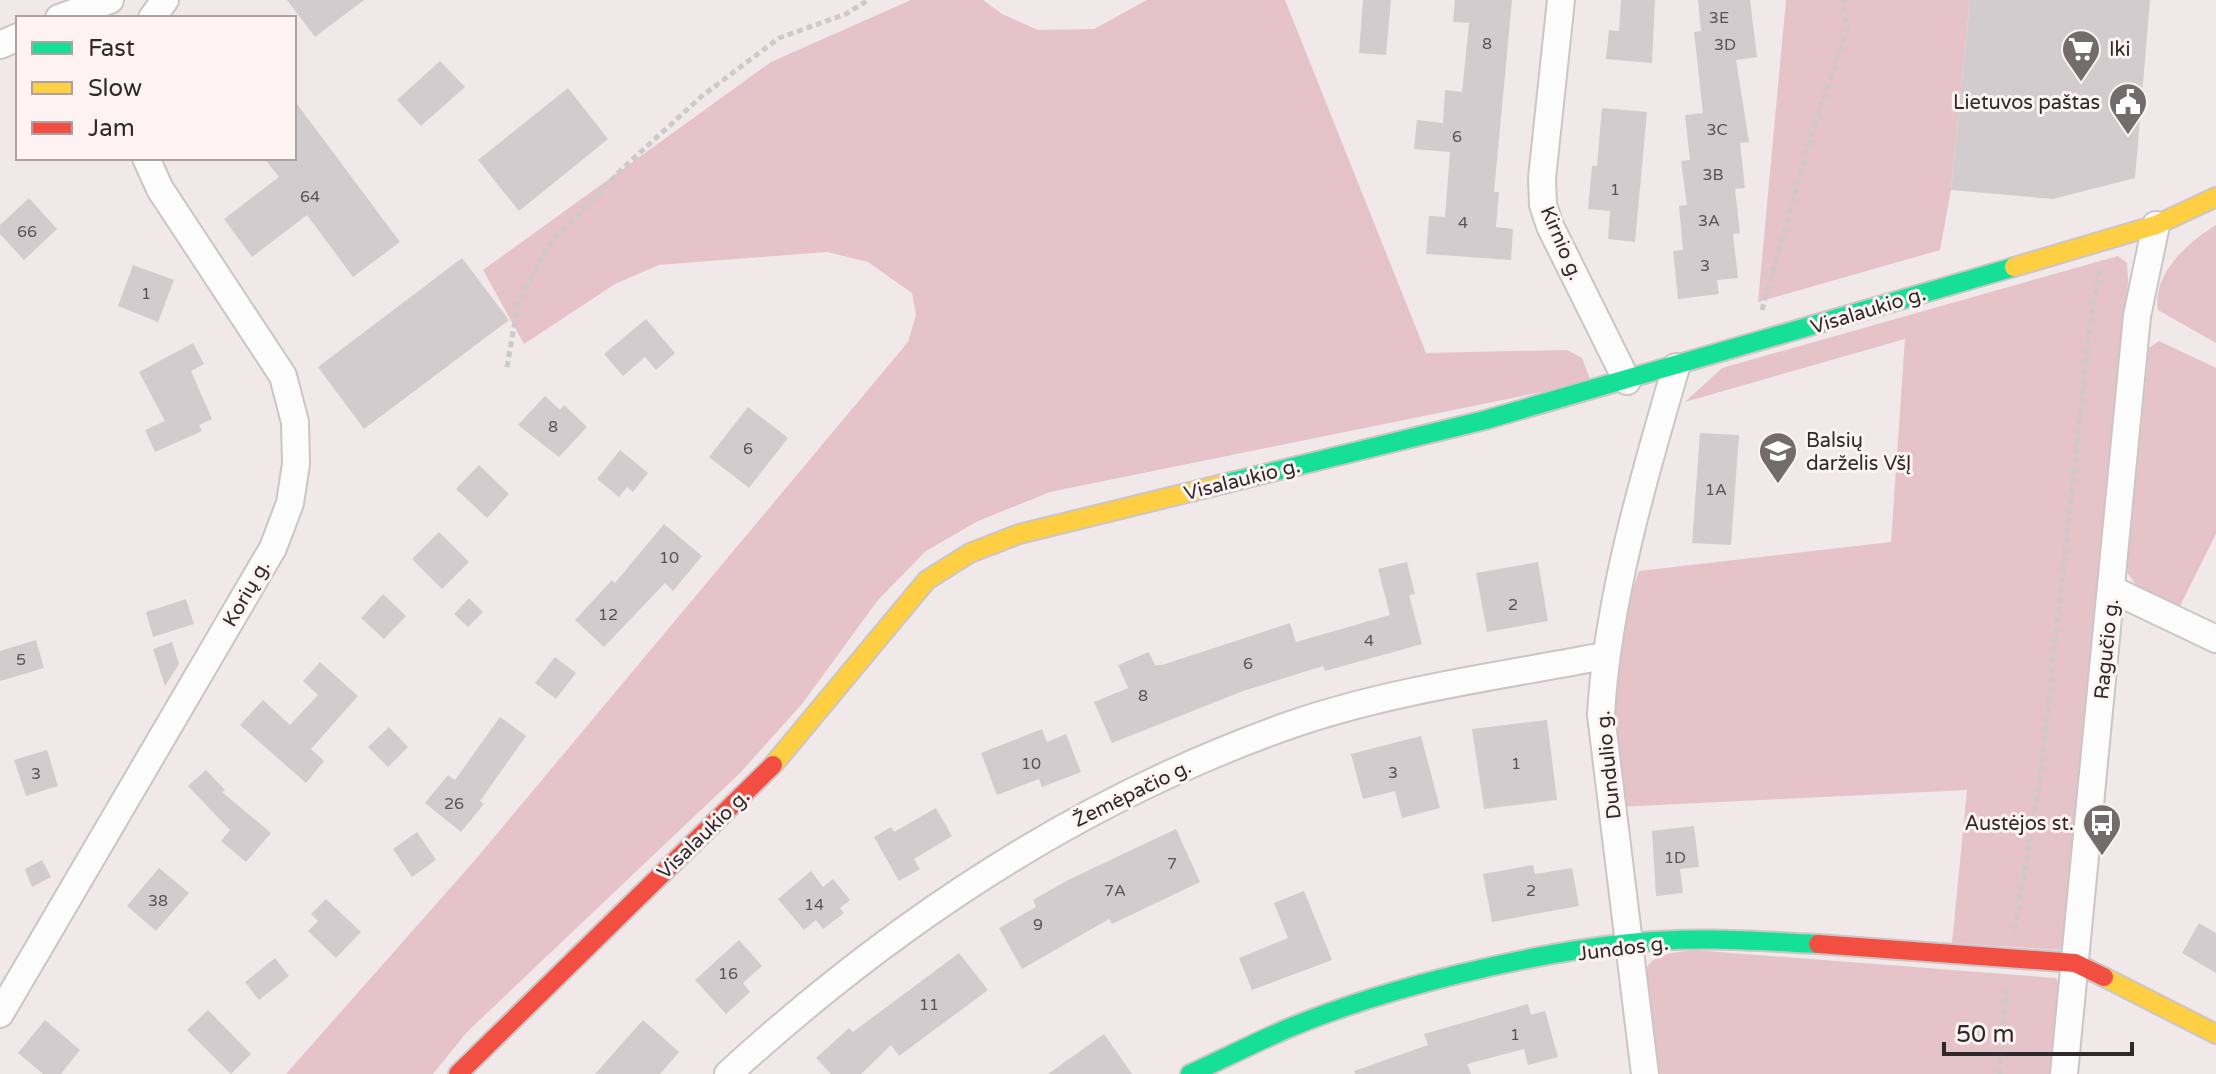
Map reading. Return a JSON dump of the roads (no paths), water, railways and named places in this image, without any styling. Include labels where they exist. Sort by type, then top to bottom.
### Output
[{"type":"street","points":[[65,16],[110,0]]},
{"type":"street","name":"Kirnio g.","points":[[1561,0],[1542,178],[1543,205],[1627,381]]},
{"type":"street","name":"Korių g.","points":[[0,1014],[273,548],[290,503],[296,464],[295,422],[283,376],[160,189],[147,160]]},
{"type":"street","name":"Visalaukio g.","points":[[458,1074],[772,767],[927,580],[970,553],[1019,534],[1485,420],[1627,381],[2156,225],[2216,197]]},
{"type":"street","name":"Ragučio g.","points":[[2064,1074],[2137,316],[2156,225]]},
{"type":"street","name":"Dundulio g.","points":[[1645,1074],[1601,715],[1604,656],[1656,435],[1676,367]]},
{"type":"street","points":[[2111,589],[2216,639]]},
{"type":"street","name":"Žemėpačio g.","points":[[728,1074],[789,1018],[870,955],[1034,843],[1121,795],[1292,724],[1395,697],[1604,656]]},
{"type":"street","name":"Jundos g.","points":[[1190,1074],[1290,1028],[1367,1000],[1507,965],[1630,943],[1724,940],[1853,945],[2075,963]]},
{"type":"street","points":[[2075,963],[2216,1034]]},
{"type":"place","name":"Iki","points":[[2081,83]]},
{"type":"place","name":"Lietuvos paštas","points":[[2128,136]]},
{"type":"place","name":"Balsių darželis VšĮ","points":[[1778,485]]},
{"type":"place","name":"Austėjos st.","points":[[2102,857]]}]
